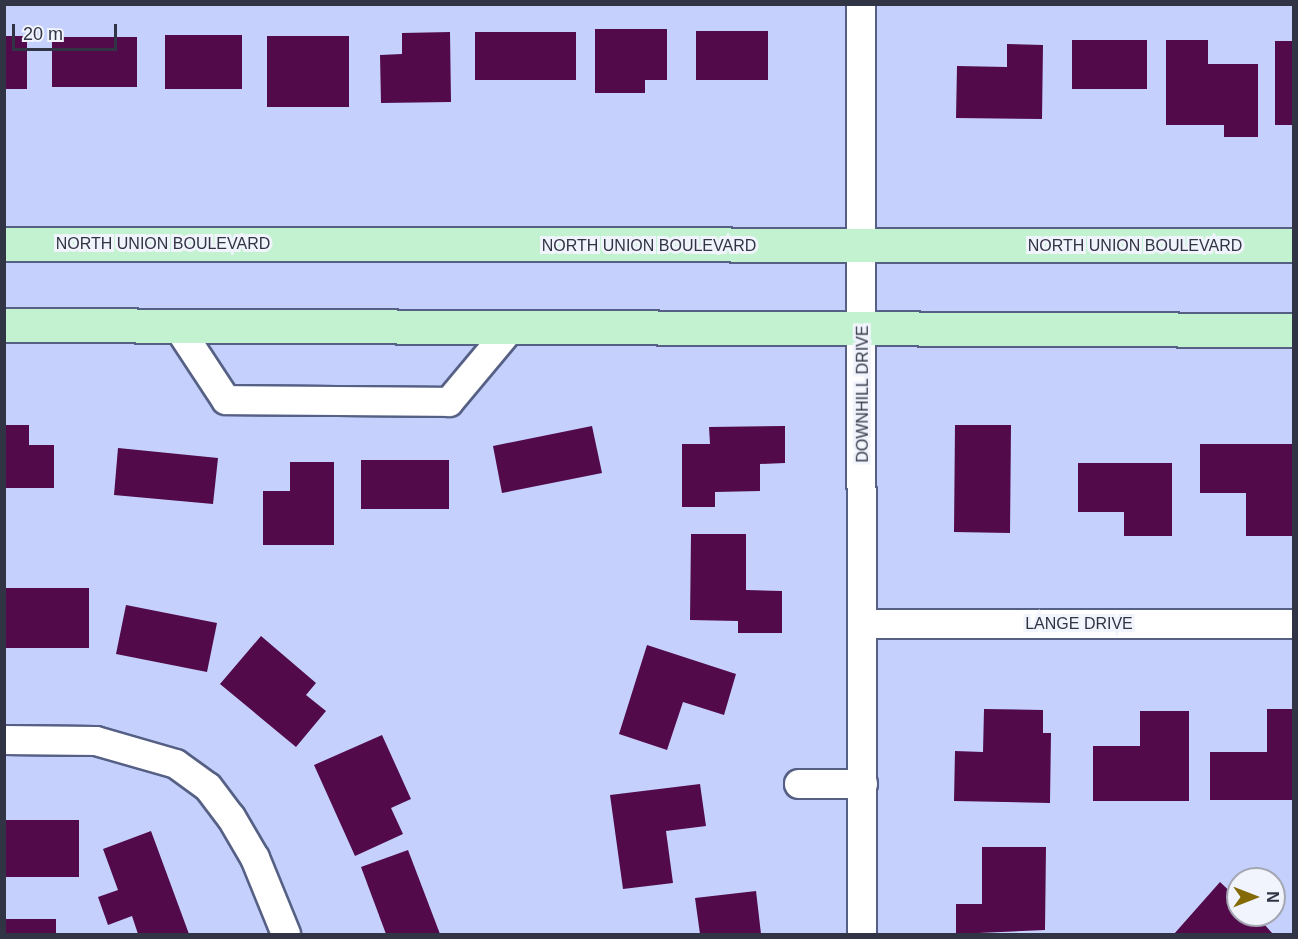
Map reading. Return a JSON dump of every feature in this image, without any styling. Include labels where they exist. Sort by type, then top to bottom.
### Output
[{"type":"main road","name":"NORTH UNION BOULEVARD","points":[[4,244],[1293,245]]},
{"type":"main road","points":[[4,326],[863,331],[1293,330]]},
{"type":"street","name":"DOWNHILL DRIVE","points":[[861,4],[860,246],[863,331],[864,624],[861,934]]},
{"type":"street","points":[[178,327],[226,400],[449,402],[510,329]]},
{"type":"street","name":"LANGE DRIVE","points":[[864,624],[1293,624]]},
{"type":"street","points":[[4,740],[96,741],[176,764],[208,787],[231,817],[255,858],[286,934]]},
{"type":"street","points":[[799,784],[863,784]]},
{"type":"building","points":[[595,29],[667,29],[667,80],[645,80],[645,93],[595,93]]},
{"type":"building","points":[[696,31],[768,31],[768,80],[696,80]]},
{"type":"building","points":[[450,32],[451,102],[381,103],[380,55],[402,54],[402,33]]},
{"type":"building","points":[[475,32],[576,32],[576,80],[475,80]]},
{"type":"building","points":[[165,35],[242,35],[242,89],[165,89]]},
{"type":"building","points":[[4,36],[27,36],[27,89],[4,89]]},
{"type":"building","points":[[267,36],[349,36],[349,107],[267,107]]},
{"type":"building","points":[[52,37],[137,37],[137,87],[52,87]]},
{"type":"building","points":[[1072,40],[1147,40],[1147,89],[1072,89]]},
{"type":"building","points":[[1166,40],[1208,40],[1208,64],[1258,64],[1258,137],[1224,137],[1224,125],[1166,125]]},
{"type":"building","points":[[1275,41],[1294,41],[1294,125],[1275,125]]},
{"type":"building","points":[[1007,44],[1043,45],[1042,119],[956,118],[957,66],[1007,67]]},
{"type":"building","points":[[4,425],[29,425],[29,445],[54,445],[54,488],[4,488]]},
{"type":"building","points":[[955,425],[1011,425],[1010,533],[954,532]]},
{"type":"building","points":[[592,426],[602,473],[502,493],[493,446]]},
{"type":"building","points":[[785,426],[785,463],[760,464],[760,491],[715,492],[715,507],[682,507],[682,444],[710,444],[709,427]]},
{"type":"building","points":[[1200,444],[1294,444],[1294,536],[1246,536],[1246,493],[1200,493]]},
{"type":"building","points":[[118,448],[218,458],[213,504],[114,495]]},
{"type":"building","points":[[361,460],[449,460],[449,509],[361,509]]},
{"type":"building","points":[[290,462],[334,462],[334,545],[263,545],[263,491],[290,491]]},
{"type":"building","points":[[1078,463],[1172,463],[1172,536],[1124,536],[1124,512],[1078,512]]},
{"type":"building","points":[[691,534],[746,534],[746,590],[782,591],[782,633],[738,633],[738,621],[690,620]]},
{"type":"building","points":[[4,588],[89,588],[89,648],[4,648]]},
{"type":"building","points":[[126,605],[217,623],[207,672],[116,654]]},
{"type":"building","points":[[261,636],[316,683],[306,695],[326,711],[296,747],[220,684]]},
{"type":"building","points":[[647,645],[736,674],[724,715],[683,702],[667,750],[619,734]]},
{"type":"building","points":[[984,709],[1043,710],[1043,733],[1051,733],[1050,803],[954,801],[955,751],[983,752]]},
{"type":"building","points":[[1267,709],[1294,709],[1294,800],[1210,800],[1210,752],[1267,752]]},
{"type":"building","points":[[1140,711],[1189,711],[1189,801],[1093,801],[1093,746],[1140,746]]},
{"type":"building","points":[[382,735],[411,799],[391,808],[403,834],[355,856],[314,765]]},
{"type":"building","points":[[700,784],[706,826],[666,831],[673,883],[623,889],[610,795]]},
{"type":"building","points":[[4,820],[79,820],[79,877],[4,877]]},
{"type":"building","points":[[151,831],[189,934],[138,934],[132,916],[108,925],[98,897],[118,890],[103,849]]},
{"type":"building","points":[[982,847],[1046,847],[1045,930],[956,934],[956,904],[982,904]]},
{"type":"building","points":[[408,850],[440,934],[386,934],[361,867]]},
{"type":"building","points":[[1220,882],[1226,888],[1226,927],[1267,927],[1273,934],[1174,934]]},
{"type":"building","points":[[756,891],[761,934],[700,934],[695,898]]},
{"type":"building","points":[[4,919],[56,919],[56,934],[4,934]]}]
